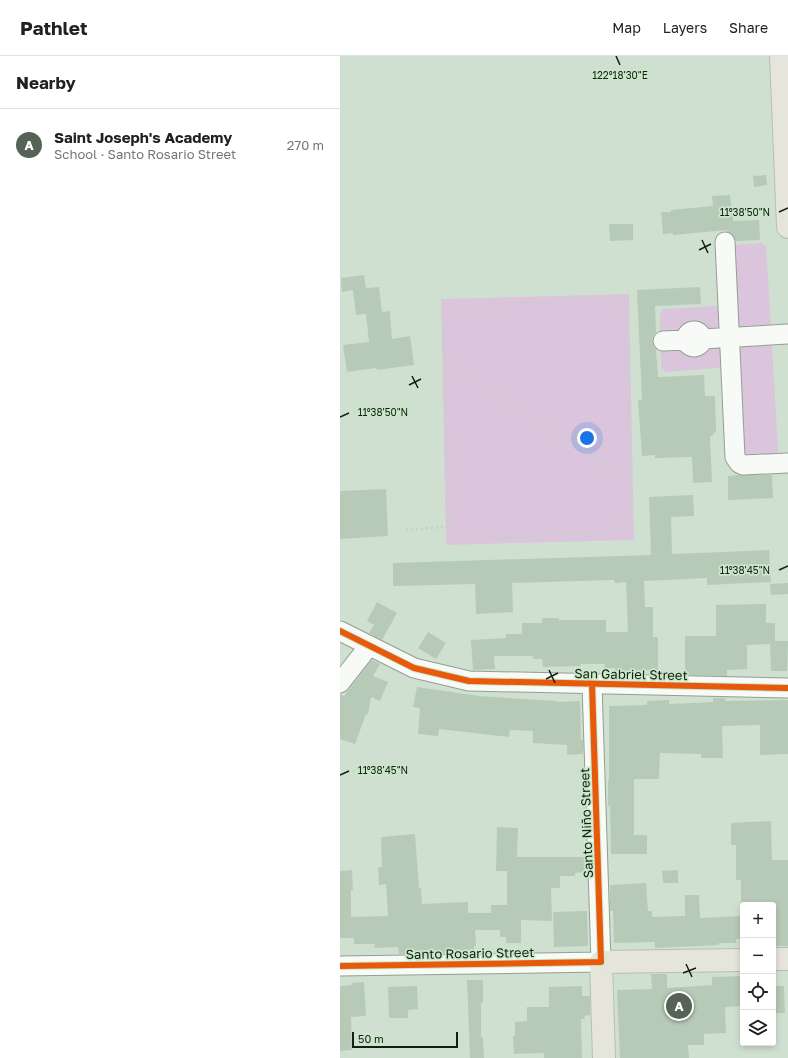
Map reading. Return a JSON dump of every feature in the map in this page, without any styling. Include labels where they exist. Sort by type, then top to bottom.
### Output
[{"type":"main road","points":[[782,56],[785,79],[788,227]]},
{"type":"main road","points":[[776,959],[788,959]]},
{"type":"main road","name":"Santo Rosario Street","points":[[601,962],[740,960]]},
{"type":"main road","name":"Santo Niño Street","points":[[601,962],[604,1058]]},
{"type":"street","points":[[725,242],[736,459],[739,463],[744,465],[788,463]]},
{"type":"street","points":[[663,341],[788,334]]},
{"type":"street","name":"San Gabriel Street","points":[[340,631],[414,668],[469,681],[788,688]]},
{"type":"street","points":[[340,684],[369,646]]},
{"type":"street","name":"Santo Niño Street","points":[[592,684],[601,962]]},
{"type":"street","name":"Santo Rosario Street","points":[[340,966],[601,962]]},
{"type":"path","points":[[606,298],[615,302],[621,308],[625,316],[629,480],[630,514],[626,522],[619,528],[611,531],[474,540],[466,538],[458,533],[452,526],[449,518],[445,327],[448,318],[453,311],[461,306],[606,298]]},
{"type":"path","points":[[446,360],[629,480]]},
{"type":"path","points":[[406,530],[452,526]]},
{"type":"shaded area","points":[[762,243],[766,247],[771,326],[738,331],[734,245]]},
{"type":"shaded area","points":[[629,294],[634,540],[446,545],[441,299]]},
{"type":"shaded area","points":[[718,306],[720,308],[721,328],[703,331],[700,328],[693,327],[684,332],[660,333],[660,314],[663,309]]},
{"type":"shaded area","points":[[772,344],[778,450],[777,453],[774,454],[747,456],[743,453],[738,345]]},
{"type":"shaded area","points":[[721,345],[722,366],[720,368],[665,372],[661,368],[661,349],[684,348],[690,352],[695,352],[703,348]]},
{"type":"building","points":[[766,175],[767,185],[754,187],[753,176]]},
{"type":"building","points":[[730,195],[733,221],[759,220],[760,240],[736,241],[734,236],[727,232],[727,230],[673,235],[673,233],[663,234],[661,212],[713,206],[712,196]]},
{"type":"building","points":[[609,224],[633,224],[633,240],[610,241]]},
{"type":"building","points":[[364,275],[366,288],[379,287],[382,312],[390,311],[392,339],[410,336],[414,365],[347,372],[343,345],[369,342],[366,314],[356,315],[353,290],[342,292],[341,278]]},
{"type":"building","points":[[700,287],[701,304],[655,306],[656,333],[653,336],[652,341],[656,350],[658,377],[704,375],[705,396],[715,396],[716,432],[713,433],[714,435],[710,436],[712,482],[693,483],[692,457],[655,458],[655,455],[642,456],[638,400],[642,400],[637,290]]},
{"type":"building","points":[[772,475],[773,498],[728,500],[728,476]]},
{"type":"building","points":[[386,489],[388,536],[340,539],[340,491]]},
{"type":"building","points":[[693,495],[694,516],[671,517],[672,554],[769,550],[771,582],[707,585],[707,578],[644,581],[645,607],[653,607],[653,637],[658,637],[658,670],[615,671],[615,668],[604,668],[605,664],[543,667],[542,659],[533,659],[533,656],[494,656],[495,669],[473,670],[471,640],[506,638],[506,634],[522,634],[522,623],[542,623],[542,618],[559,618],[559,620],[606,620],[606,632],[628,632],[626,582],[615,583],[614,580],[512,583],[513,612],[476,614],[475,584],[393,586],[393,563],[651,555],[649,497]]},
{"type":"building","points":[[788,583],[788,594],[771,595],[770,584]]},
{"type":"building","points":[[377,602],[397,613],[382,640],[369,633],[374,625],[367,621]]},
{"type":"building","points":[[766,604],[766,623],[775,623],[775,641],[788,641],[787,671],[771,671],[770,644],[747,645],[747,669],[727,670],[727,676],[685,675],[685,636],[716,636],[716,605]]},
{"type":"building","points":[[428,632],[446,643],[436,659],[418,648]]},
{"type":"building","points":[[372,660],[380,664],[373,676],[388,682],[380,701],[371,697],[368,715],[366,714],[355,744],[340,739],[340,694],[344,696]]},
{"type":"building","points":[[417,687],[479,696],[556,702],[580,701],[581,740],[583,740],[583,754],[567,755],[567,745],[533,743],[533,731],[510,730],[509,737],[439,729],[438,736],[418,734],[420,708],[413,707]]},
{"type":"building","points":[[713,698],[725,698],[725,701],[788,700],[788,754],[760,755],[760,725],[722,726],[723,758],[701,758],[701,754],[660,753],[659,779],[634,779],[634,835],[647,835],[647,854],[611,854],[610,806],[608,806],[609,706],[647,705],[647,701],[669,700],[669,704],[713,702]]},
{"type":"building","points":[[771,821],[772,860],[788,860],[788,946],[776,946],[776,902],[741,902],[741,880],[736,880],[736,845],[731,845],[731,823]]},
{"type":"building","points":[[497,827],[518,828],[517,857],[587,857],[587,872],[575,873],[575,876],[560,876],[560,888],[551,888],[552,921],[521,920],[521,943],[506,943],[506,937],[500,937],[500,930],[475,930],[476,946],[474,947],[474,952],[399,954],[398,947],[374,948],[375,944],[354,944],[354,938],[340,938],[340,871],[352,870],[353,890],[351,890],[351,917],[388,916],[386,884],[379,885],[378,867],[382,867],[381,837],[415,834],[419,888],[421,888],[422,904],[468,902],[468,913],[491,913],[491,905],[507,905],[507,871],[496,871]]},
{"type":"building","points":[[678,870],[678,883],[663,883],[662,871]]},
{"type":"building","points":[[646,883],[648,911],[652,911],[652,917],[685,916],[685,895],[699,895],[700,918],[740,916],[740,938],[736,939],[736,943],[719,943],[719,945],[655,948],[655,942],[614,943],[613,911],[610,911],[610,885]]},
{"type":"building","points":[[587,911],[588,946],[554,947],[553,912]]},
{"type":"building","points":[[651,974],[667,974],[667,988],[712,985],[712,977],[740,976],[740,1006],[725,1007],[726,1033],[704,1034],[704,1045],[688,1045],[689,1058],[620,1058],[617,990],[652,989]]},
{"type":"building","points":[[467,980],[483,980],[483,1003],[481,1003],[481,1038],[483,1037],[484,1058],[470,1058]]},
{"type":"building","points":[[364,982],[366,1016],[351,1017],[352,1050],[340,1051],[340,986]]},
{"type":"building","points":[[417,986],[418,1009],[408,1010],[408,1018],[389,1018],[388,987]]},
{"type":"building","points":[[582,986],[582,996],[590,996],[590,1015],[584,1016],[585,1019],[581,1019],[582,1058],[544,1058],[544,1053],[514,1054],[513,1036],[515,1036],[515,1022],[527,1021],[527,1007],[549,1007],[549,987]]},
{"type":"building","points":[[776,986],[784,986],[785,1013],[776,1013]]},
{"type":"cycle path","points":[[340,631],[414,668],[469,681],[788,688]]},
{"type":"cycle path","points":[[340,966],[601,962],[592,684]]},
{"type":"place","name":"Saint Joseph's Academy","points":[[679,1006]]}]
